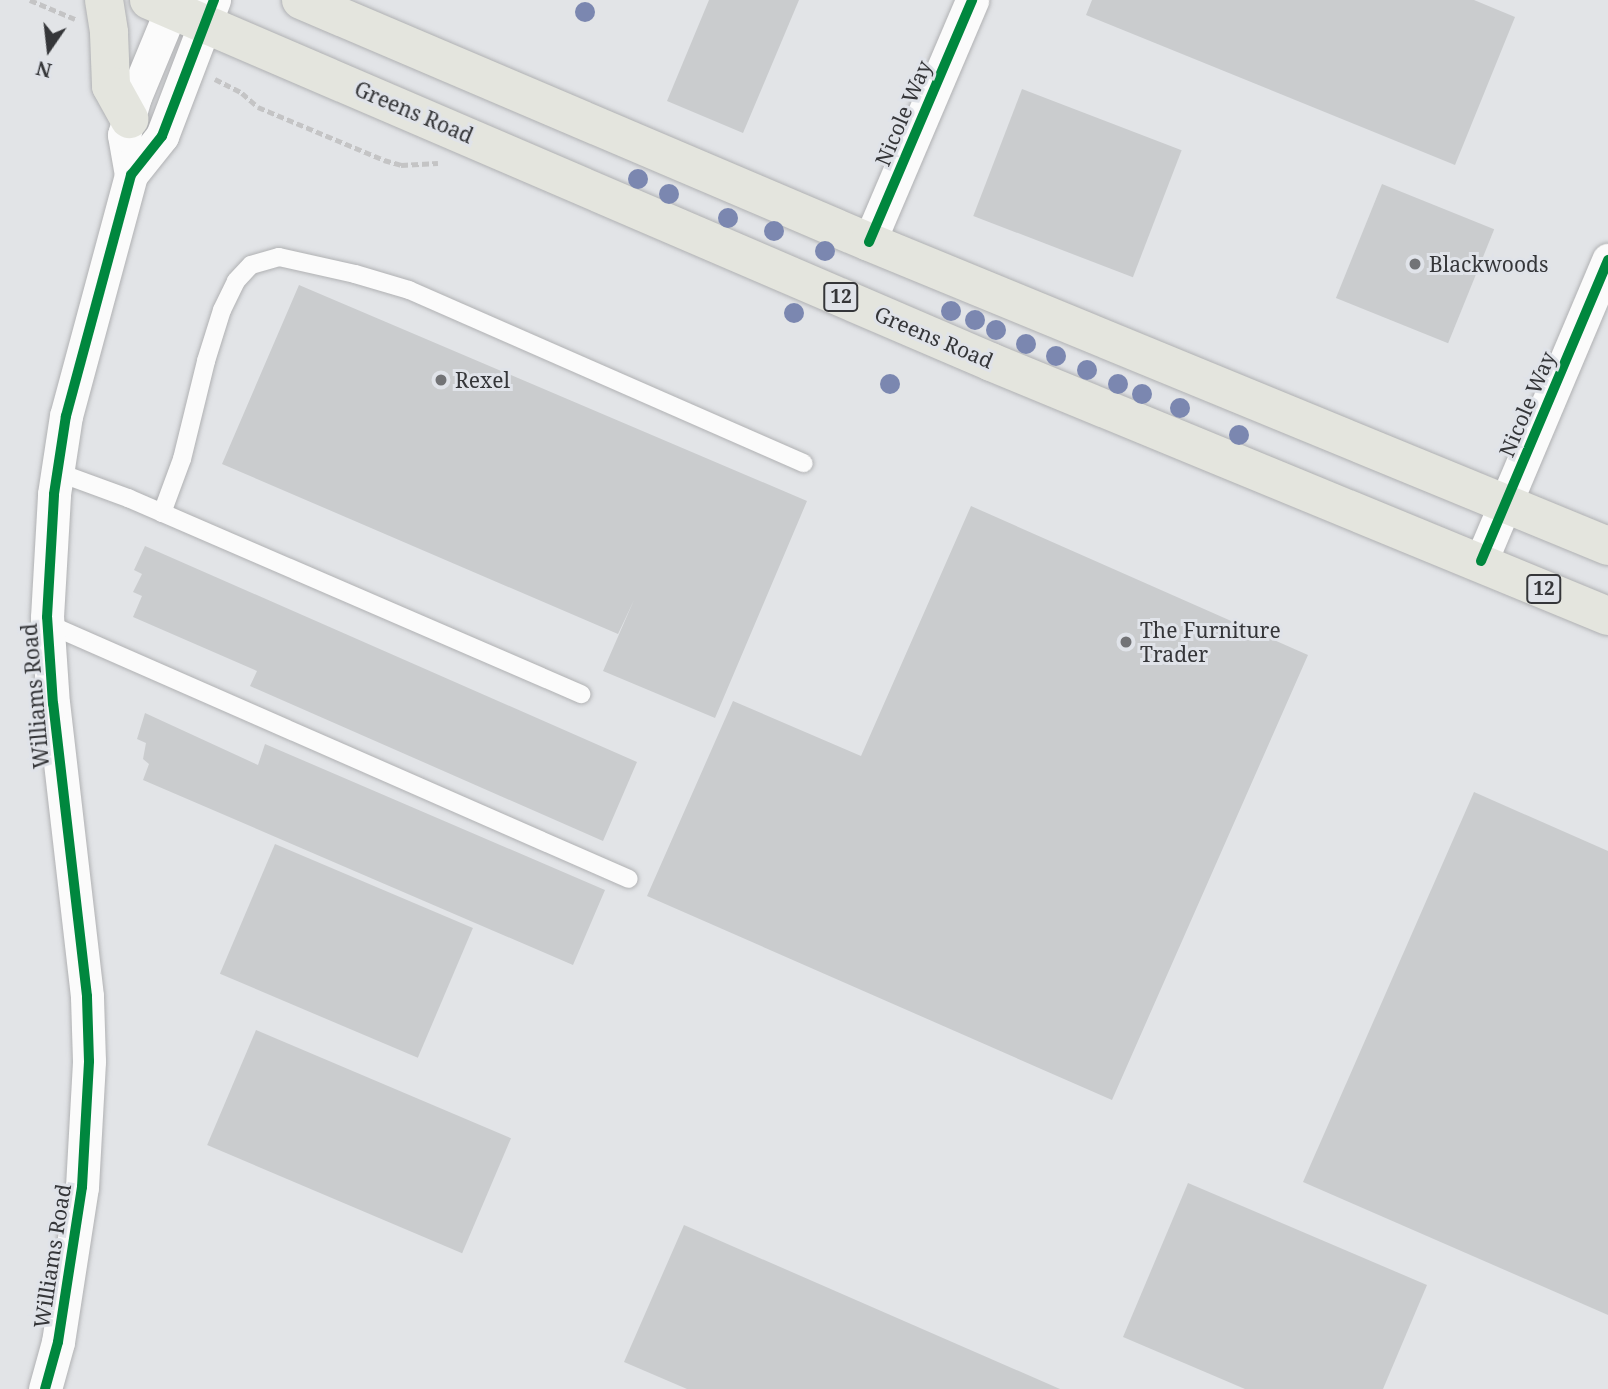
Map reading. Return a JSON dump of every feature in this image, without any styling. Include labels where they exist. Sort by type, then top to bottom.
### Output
[{"type":"main road","points":[[300,0],[869,242],[1608,546]]},
{"type":"main road","name":"Greens Road","points":[[184,7],[991,362],[1481,561],[1608,616]]},
{"type":"main road","points":[[106,16],[111,86],[129,119]]},
{"type":"street","name":"Nicole Way","points":[[869,242],[972,0]]},
{"type":"street","name":"Williams Road","points":[[46,1389],[58,1342],[82,1187],[89,1061],[87,996],[53,704],[48,624],[49,554],[57,472],[75,379],[131,175],[162,136],[188,67],[184,7]]},
{"type":"street","name":"Williams Road","points":[[131,175],[124,135],[129,119],[149,60],[184,7]]},
{"type":"street","name":"Nicole Way","points":[[1481,561],[1608,260]]},
{"type":"lane","points":[[162,513],[182,459],[206,361],[222,310],[236,281],[251,265],[279,257],[342,270],[409,290],[804,463]]},
{"type":"lane","points":[[57,472],[162,513],[582,694]]},
{"type":"lane","points":[[48,624],[629,878]]},
{"type":"path","points":[[30,0],[106,16]]},
{"type":"path","points":[[188,67],[242,93],[258,107],[384,160],[401,164],[447,164]]},
{"type":"building","points":[[709,0],[799,0],[743,133],[667,101]]},
{"type":"building","points":[[1092,0],[1474,0],[1515,17],[1455,165],[1086,15]]},
{"type":"building","points":[[1022,89],[1182,150],[1133,277],[973,216]]},
{"type":"building","name":"Blackwoods","points":[[1382,184],[1494,229],[1448,343],[1336,298]]},
{"type":"building","points":[[299,285],[807,501],[715,718],[603,671],[634,600],[618,634],[222,464]]},
{"type":"building","points":[[971,506],[1308,655],[1112,1100],[647,896],[733,701],[861,756]]},
{"type":"building","points":[[145,546],[637,762],[603,841],[250,686],[257,671],[133,617],[142,596],[133,592],[142,574],[134,570]]},
{"type":"building","points":[[145,713],[258,765],[265,744],[605,890],[573,965],[143,780],[149,764],[143,759],[146,743],[137,739]]},
{"type":"building","points":[[1474,792],[1608,851],[1608,1315],[1303,1182]]},
{"type":"building","points":[[275,844],[473,928],[418,1058],[220,974]]},
{"type":"building","points":[[256,1030],[511,1138],[462,1253],[207,1145]]},
{"type":"building","points":[[1188,1183],[1427,1285],[1383,1389],[1245,1389],[1123,1337]]},
{"type":"building","points":[[684,1225],[1060,1389],[687,1389],[624,1362]]},
{"type":"cycle path","points":[[45,1389],[58,1342],[82,1187],[89,1061],[87,996],[53,704],[47,617],[54,494],[66,416],[131,175],[162,136],[214,0]]},
{"type":"cycle path","points":[[869,242],[972,0]]},
{"type":"cycle path","points":[[1481,561],[1608,260]]},
{"type":"place","name":"Blackwoods","points":[[1415,264]]},
{"type":"place","name":"Rexel","points":[[441,380]]},
{"type":"place","name":"The Furniture Trader","points":[[1126,642]]}]
